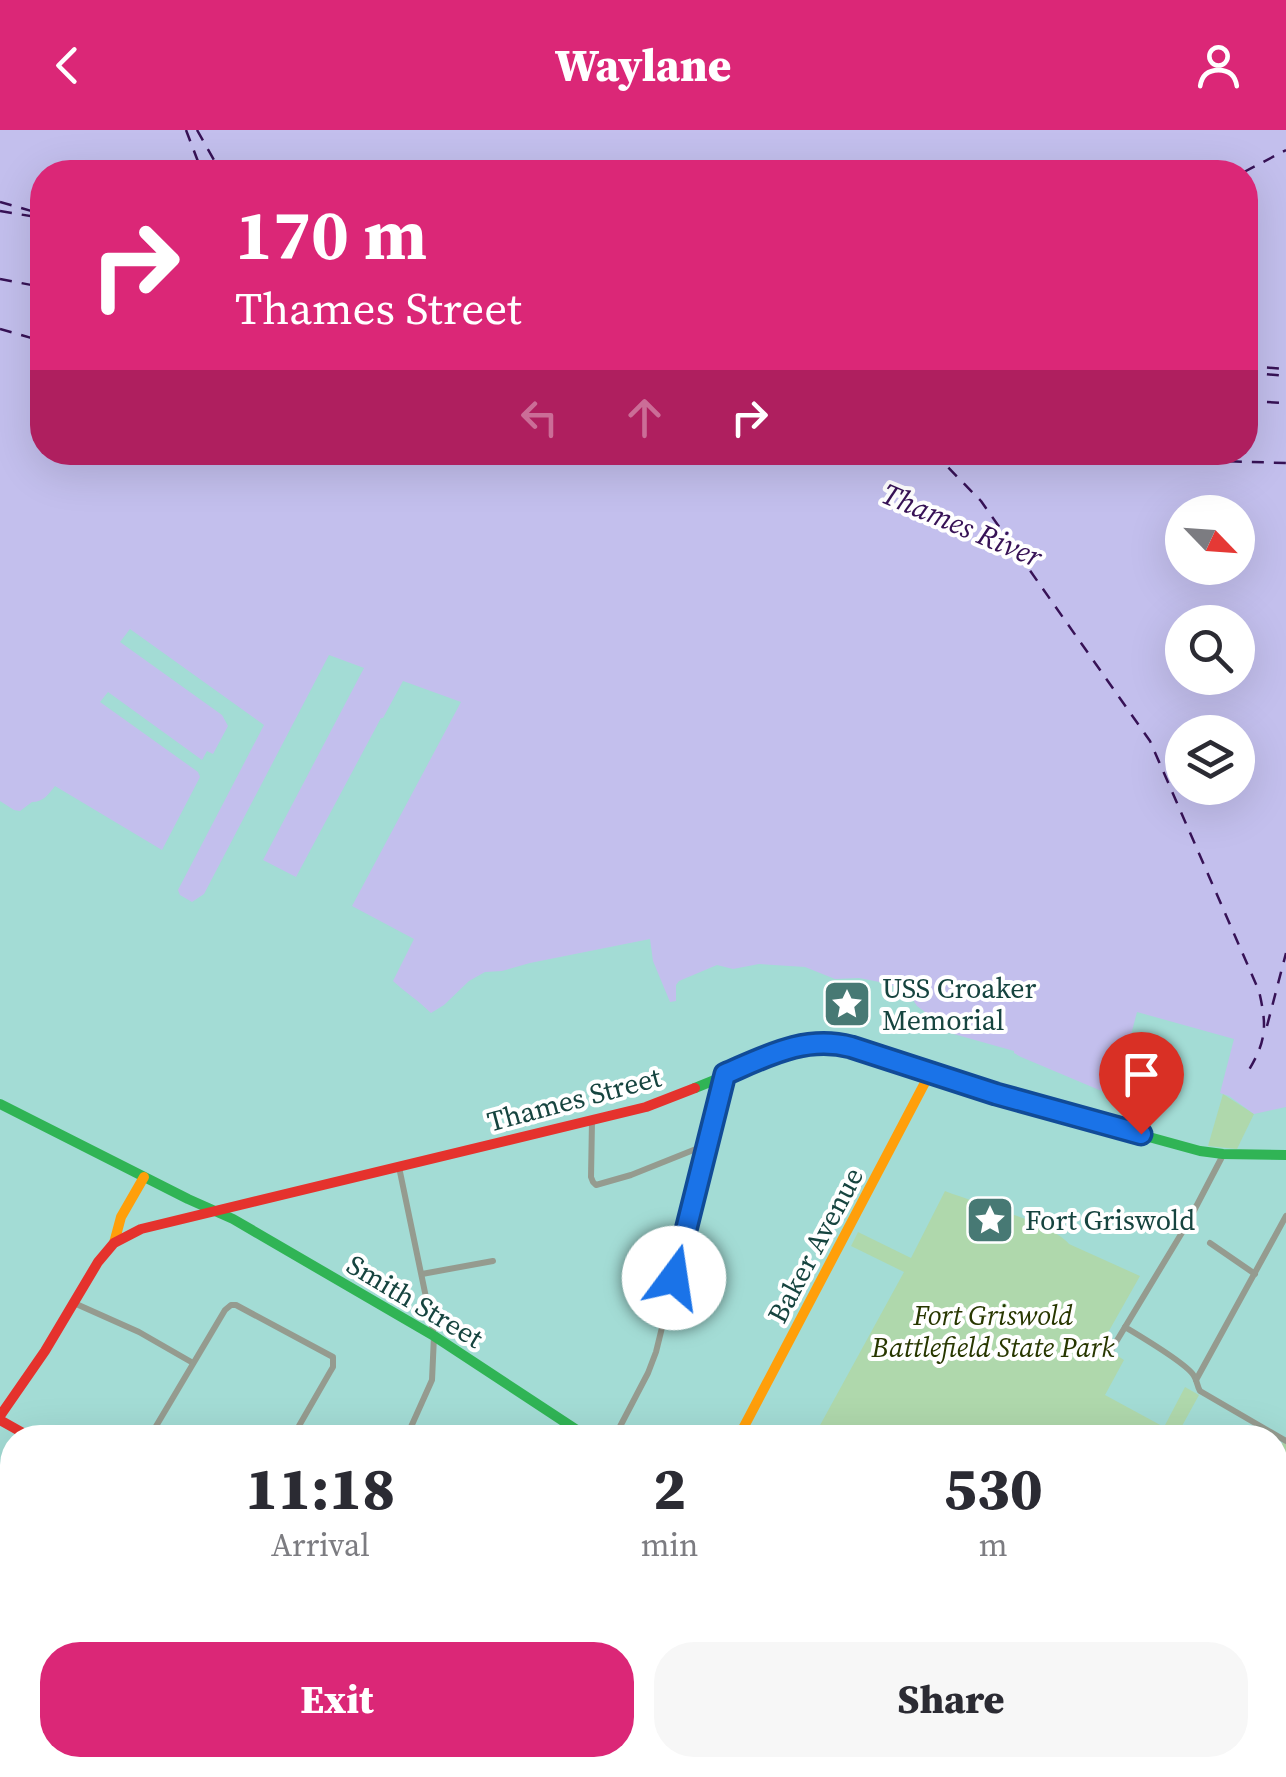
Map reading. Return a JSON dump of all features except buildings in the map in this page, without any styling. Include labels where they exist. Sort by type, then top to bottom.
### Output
[{"type":"street","name":"Thames Street","points":[[114,1243],[141,1229],[215,1210],[646,1107],[789,1048],[819,1042],[851,1047],[996,1094],[1200,1151],[1286,1155]]},
{"type":"street","name":"Baker Avenue","points":[[745,1425],[930,1073]]},
{"type":"street","points":[[621,1425],[656,1352],[725,1074]]},
{"type":"street","name":"Smith Street","points":[[0,1104],[215,1210],[434,1336],[569,1425]]},
{"type":"street","points":[[592,1120],[591,1177],[596,1184],[631,1175],[708,1145]]},
{"type":"street","points":[[1110,1352],[1224,1154]]},
{"type":"street","points":[[399,1167],[434,1336],[432,1380],[412,1425]]},
{"type":"street","points":[[0,1418],[98,1262],[114,1243],[120,1221],[144,1177]]},
{"type":"street","points":[[1258,1425],[1200,1390],[1196,1380],[1286,1216]]},
{"type":"street","points":[[1210,1243],[1255,1274]]},
{"type":"street","points":[[422,1274],[493,1261]]},
{"type":"street","points":[[74,1303],[139,1332],[193,1363]]},
{"type":"street","points":[[157,1425],[224,1310],[232,1305],[241,1306],[332,1357],[330,1372],[299,1425]]},
{"type":"street","points":[[1124,1326],[1152,1342],[1196,1380]]},
{"type":"green space","points":[[1223,1094],[1254,1114],[1237,1149],[1208,1146]]},
{"type":"green space","name":"Fort Griswold Battlefield State Park","points":[[945,1191],[1030,1221],[1069,1244],[1140,1276],[1101,1345],[1124,1360],[1105,1395],[1160,1425],[820,1425],[904,1272],[851,1246],[858,1232],[911,1258]]},
{"type":"green space","name":"Fort Griswold Battlefield State Park","points":[[1185,1387],[1199,1395],[1183,1425],[1165,1425]]},
{"type":"water","name":"Thames River","points":[[0,130],[1286,130],[1286,1107],[1254,1114],[1220,1093],[1234,1039],[1137,1012],[1123,1065],[1104,1092],[1014,1051],[943,1031],[944,1026],[890,984],[859,978],[835,979],[805,967],[759,964],[733,969],[717,965],[679,981],[676,1001],[670,1002],[653,961],[650,939],[485,972],[431,1013],[393,981],[414,939],[352,906],[461,702],[403,681],[296,877],[263,860],[364,668],[329,655],[204,894],[192,902],[178,890],[264,725],[130,629],[120,642],[222,715],[228,726],[213,754],[207,751],[202,760],[108,692],[100,702],[198,772],[200,777],[162,850],[55,786],[45,797],[20,811],[0,801]]},
{"type":"ferry route","points":[[186,130],[197,160]]},
{"type":"ferry route","points":[[197,130],[214,160]]},
{"type":"ferry route","points":[[1258,165],[1286,150]]},
{"type":"ferry route","points":[[0,202],[30,211]]},
{"type":"ferry route","points":[[0,211],[30,216]]},
{"type":"ferry route","points":[[0,279],[30,285]]},
{"type":"ferry route","points":[[0,329],[30,338]]},
{"type":"ferry route","points":[[1258,367],[1286,369]]},
{"type":"ferry route","points":[[1258,373],[1286,376]]},
{"type":"ferry route","points":[[1258,402],[1286,403]]},
{"type":"ferry route","points":[[1258,462],[1286,463]]},
{"type":"ferry route","points":[[946,465],[981,501],[1150,741],[1259,991],[1264,1033],[1247,1073]]},
{"type":"ferry route","points":[[1267,1026],[1286,953]]},
{"type":"traffic: fast","points":[[695,1088],[801,1045],[827,1042],[996,1095],[1200,1151],[1286,1155]]},
{"type":"traffic: fast","points":[[0,1104],[233,1219],[434,1336],[569,1425]]},
{"type":"traffic: slow","points":[[745,1425],[930,1073]]},
{"type":"traffic: slow","points":[[114,1243],[121,1217],[144,1177]]},
{"type":"traffic: jam","points":[[0,1416],[45,1351],[98,1262],[114,1243],[141,1229],[646,1107],[695,1088]]},
{"type":"traffic: jam","points":[[0,1420],[9,1425]]},
{"type":"place","name":"USS Croaker Memorial","points":[[847,1004]]},
{"type":"place","name":"Fort Griswold","points":[[990,1220]]},
{"type":"route","points":[[674,1278],[725,1074],[800,1045],[827,1042],[851,1047],[996,1094],[1141,1134]]}]
